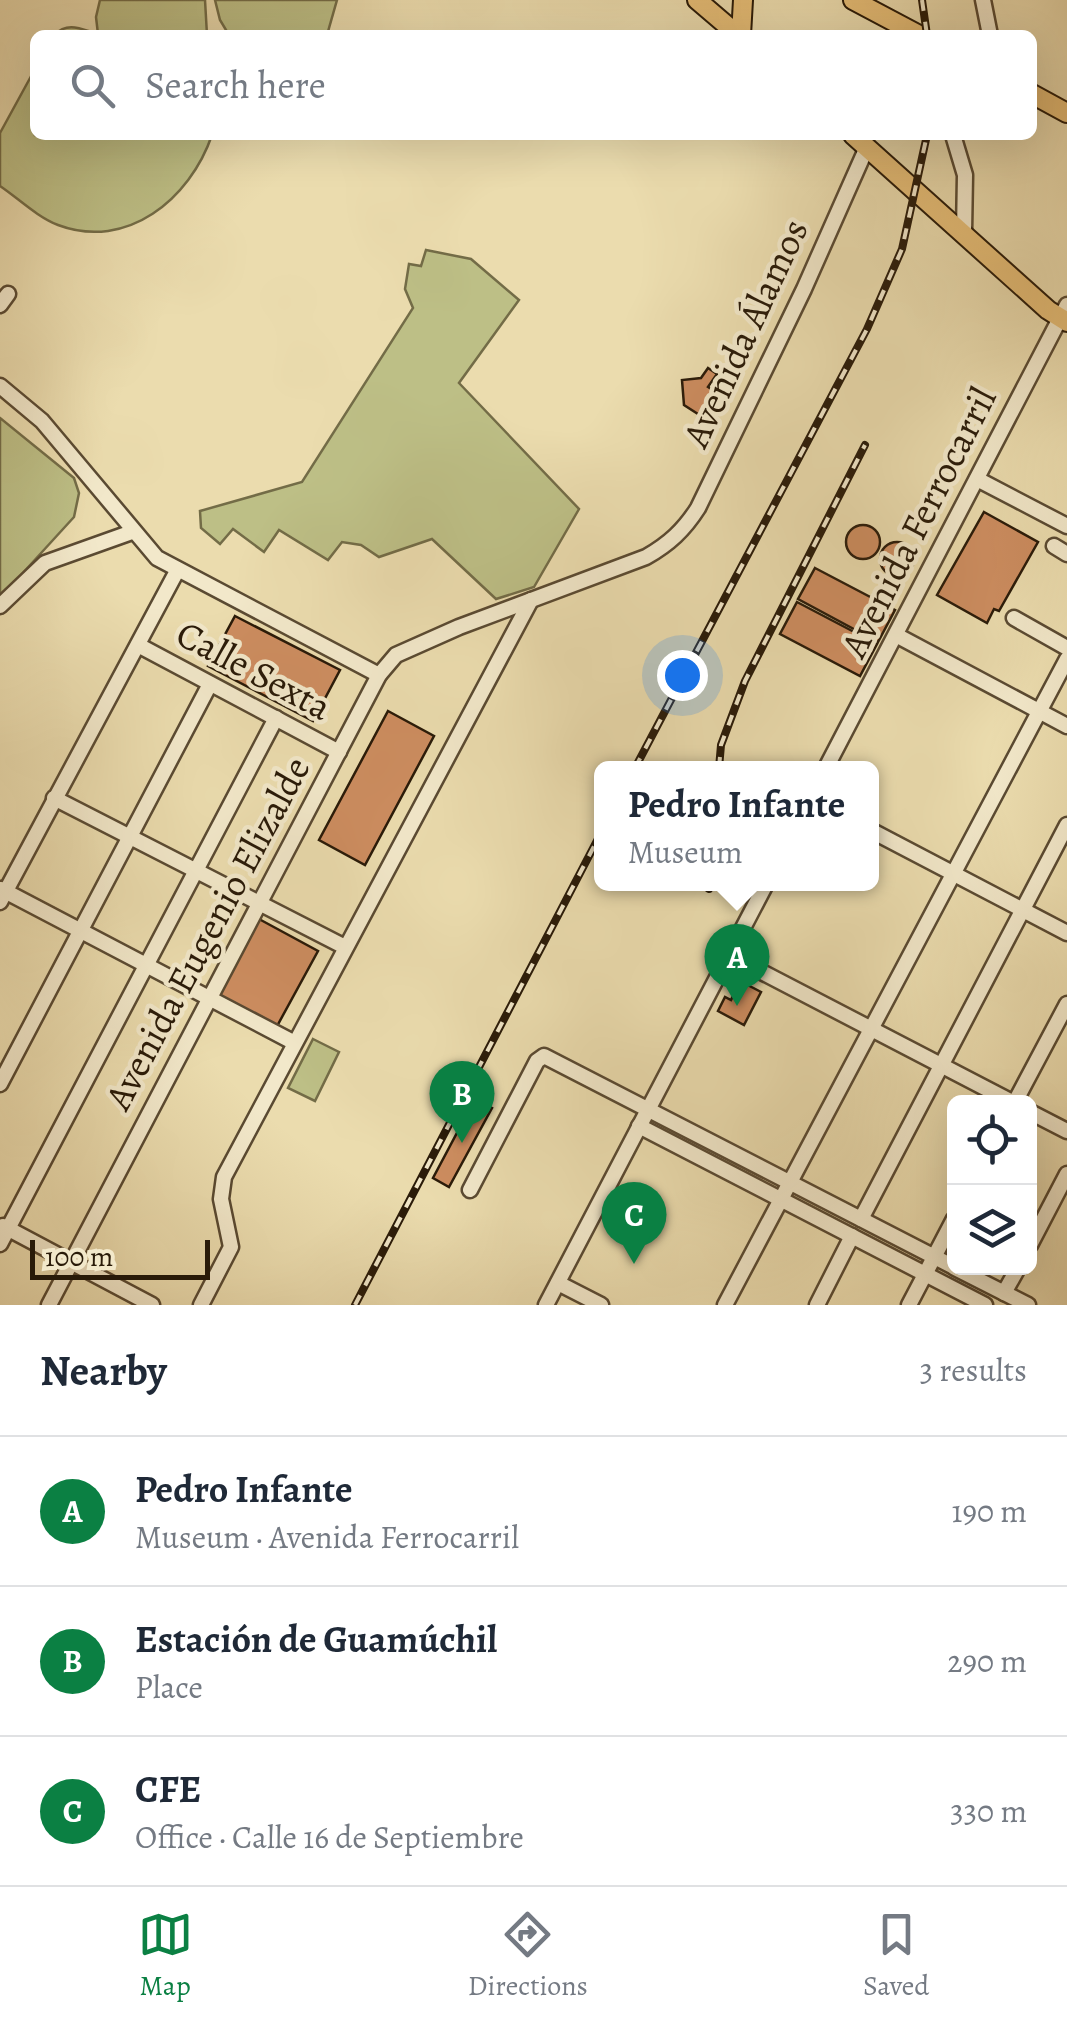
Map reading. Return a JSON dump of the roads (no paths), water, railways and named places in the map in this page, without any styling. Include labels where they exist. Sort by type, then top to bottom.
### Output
[{"type":"main road","points":[[696,0],[733,30]]},
{"type":"main road","points":[[739,30],[742,0]]},
{"type":"main road","points":[[853,0],[910,30]]},
{"type":"main road","points":[[1037,97],[1067,113]]},
{"type":"main road","points":[[860,141],[1065,315]]},
{"type":"street","points":[[984,0],[989,30]]},
{"type":"street","points":[[954,140],[965,175],[964,232]]},
{"type":"street","name":"Avenida Álamos","points":[[672,541],[698,508],[804,289],[860,141]]},
{"type":"street","name":"Avenida Ferrocarril","points":[[830,761],[1065,315]]},
{"type":"street","points":[[0,386],[42,421],[157,558],[379,675]]},
{"type":"street","points":[[977,479],[1067,526]]},
{"type":"street","points":[[0,606],[45,563],[132,532]]},
{"type":"street","name":"Avenida Eugenio Elizalde","points":[[48,1305],[379,675],[392,657],[459,627],[646,556],[672,541]]},
{"type":"street","points":[[176,571],[2,894],[81,930],[293,1042]]},
{"type":"street","points":[[201,1305],[231,1247],[221,1199],[224,1178],[531,600]]},
{"type":"street","points":[[1014,618],[1067,648]]},
{"type":"street","points":[[896,635],[1067,726]]},
{"type":"street","name":"Calle Sexta","points":[[138,645],[339,752]]},
{"type":"street","points":[[725,1305],[1067,659]]},
{"type":"street","points":[[0,1084],[210,684]]},
{"type":"street","points":[[0,1244],[4,1226],[276,718]]},
{"type":"street","points":[[54,798],[345,947]]},
{"type":"street","points":[[860,1219],[1067,826]]},
{"type":"street","points":[[879,835],[1067,932]]},
{"type":"street","points":[[546,1305],[762,891]]},
{"type":"street","points":[[729,954],[1000,1095]]},
{"type":"street","points":[[1018,1095],[1067,1004]]},
{"type":"street","points":[[470,1190],[541,1056],[947,1263]]},
{"type":"street","points":[[1037,1116],[1067,1131]]},
{"type":"street","points":[[639,1126],[985,1305]]},
{"type":"street","points":[[1037,1232],[1067,1174]]},
{"type":"street","points":[[4,1226],[152,1305]]},
{"type":"street","points":[[909,1305],[947,1234]]},
{"type":"street","points":[[817,1305],[852,1236]]},
{"type":"street","points":[[970,1275],[1028,1305]]},
{"type":"street","points":[[1004,1293],[1014,1275]]},
{"type":"street","points":[[558,1283],[601,1305]]},
{"type":"railway","points":[[922,0],[926,30]]},
{"type":"railway","points":[[639,761],[867,329],[902,249],[926,140]]},
{"type":"railway","points":[[720,761],[721,745],[745,681],[865,445]]},
{"type":"railway","points":[[355,1305],[594,846]]},
{"type":"place","name":"Pedro Infante","points":[[737,1006]]},
{"type":"place","name":"Estación de Guamúchil","points":[[462,1143]]},
{"type":"place","name":"CFE","points":[[634,1264]]}]
